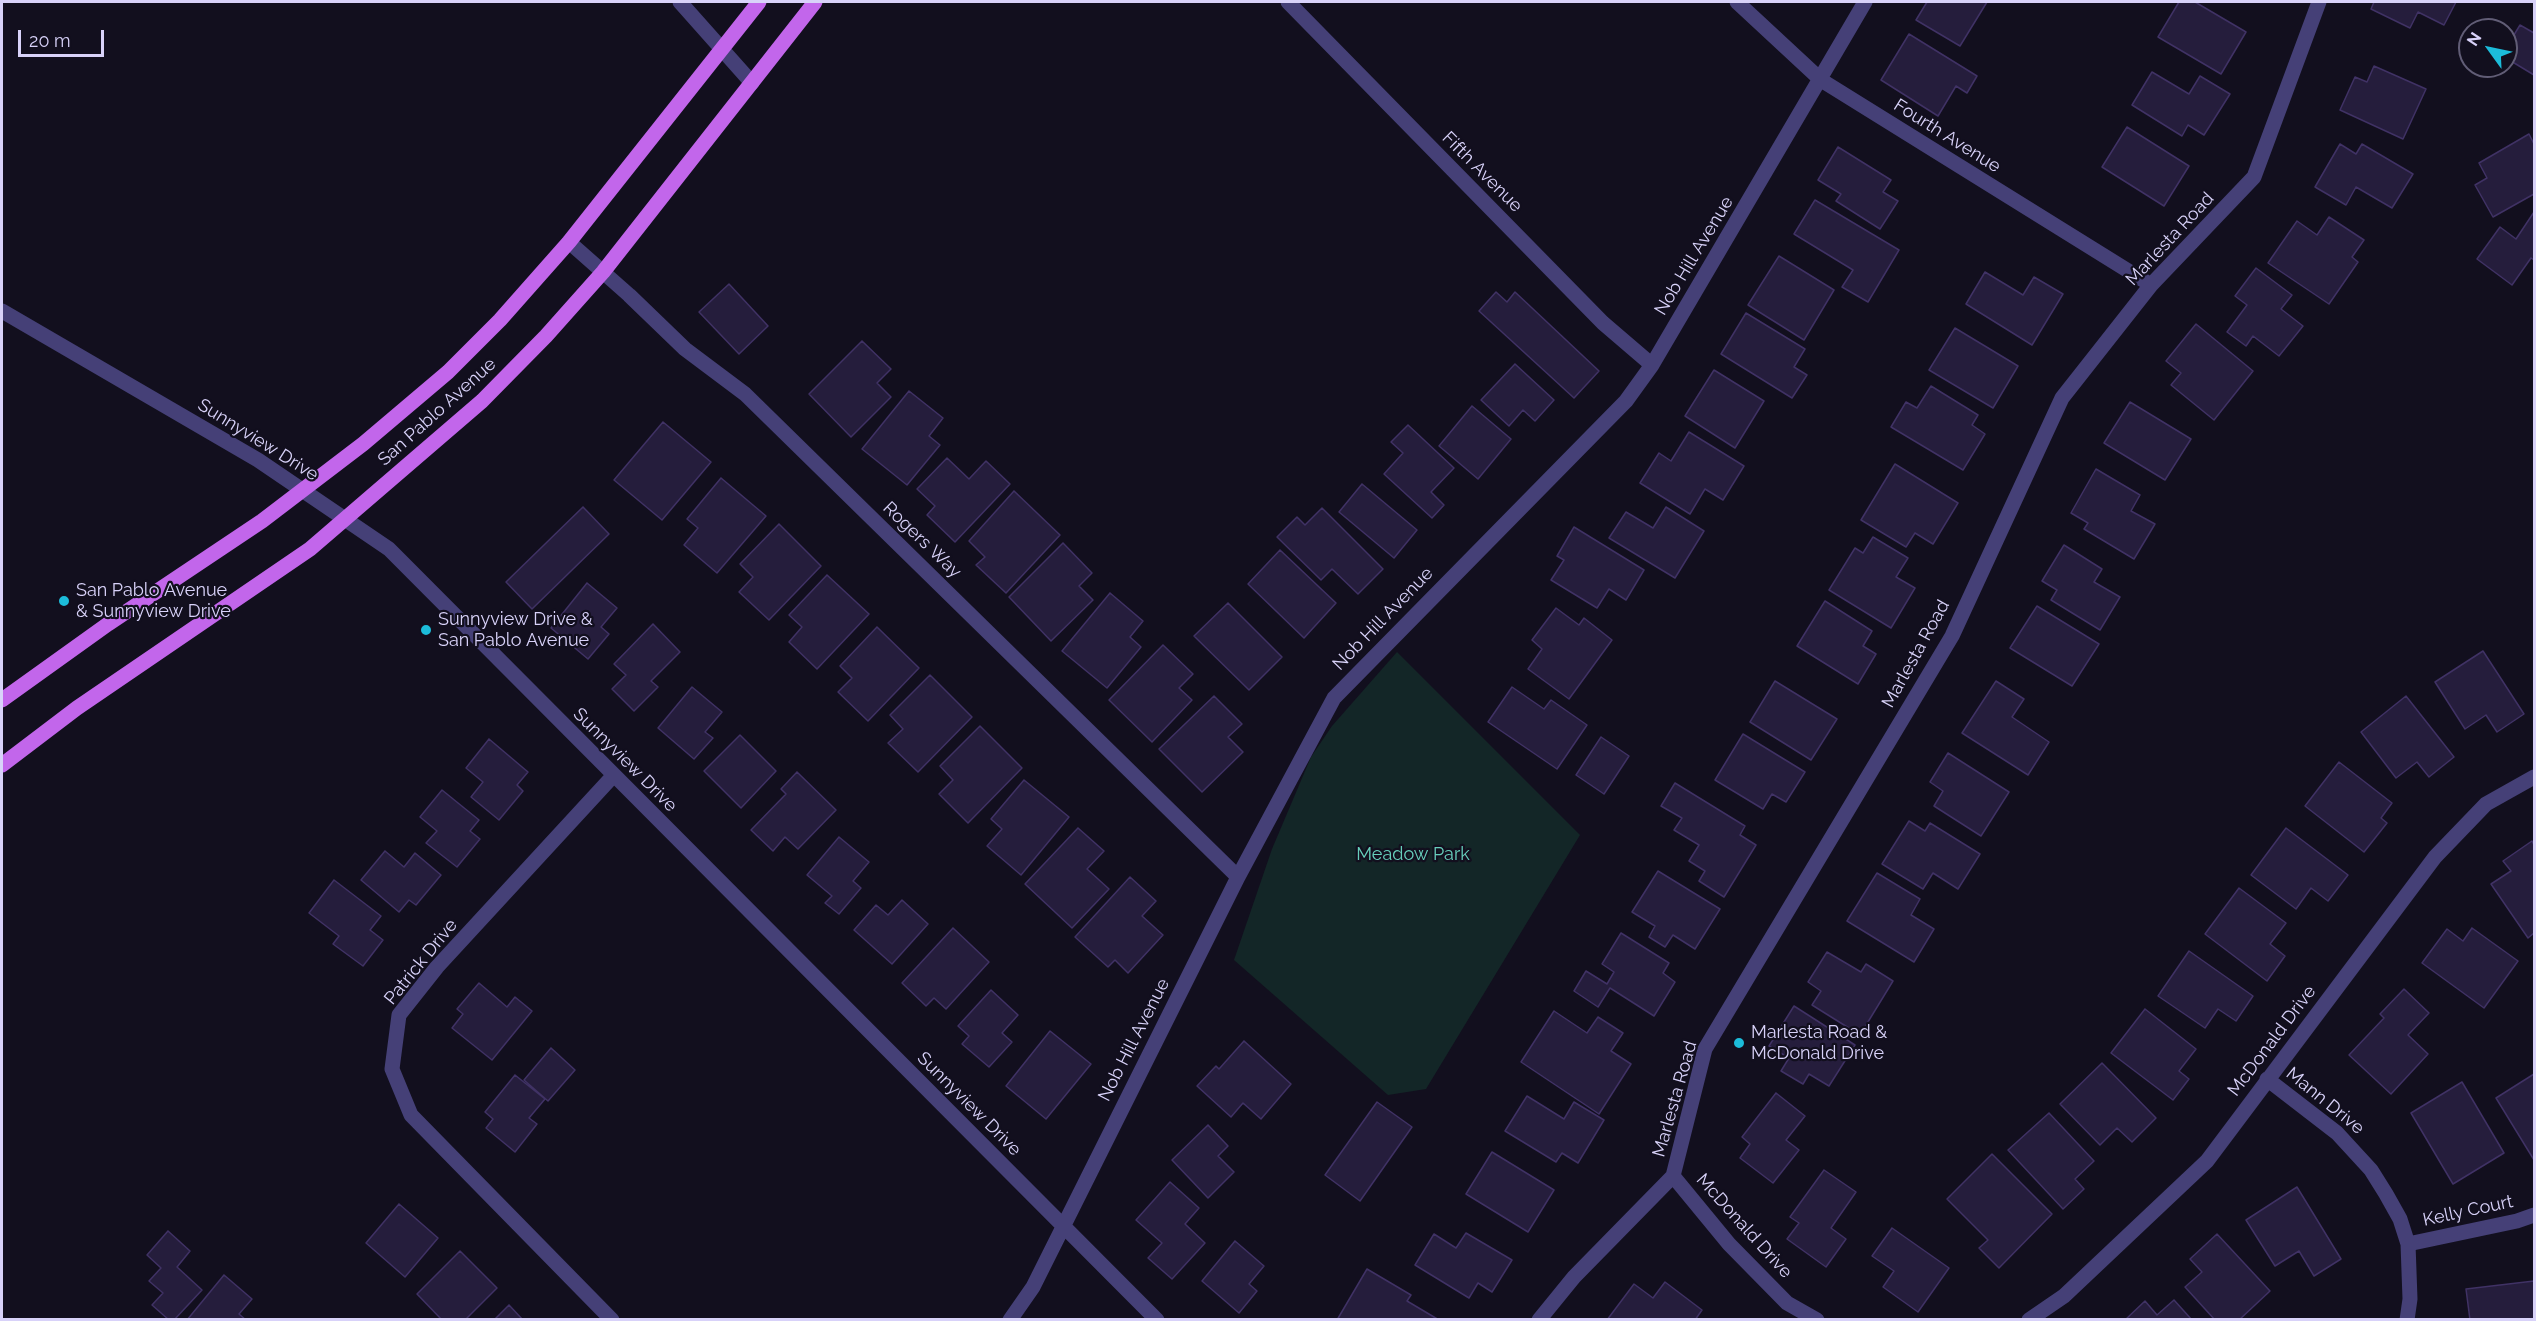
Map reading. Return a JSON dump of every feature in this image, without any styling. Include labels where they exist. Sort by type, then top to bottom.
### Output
[{"type":"main road","name":"San Pablo Avenue","points":[[2,700],[108,624],[252,528],[363,444],[448,372],[500,320],[569,242],[759,2]]},
{"type":"main road","name":"San Pablo Avenue","points":[[2,765],[67,715],[310,549],[482,401],[546,336],[603,272],[815,2]]},
{"type":"street","points":[[680,2],[752,83]]},
{"type":"street","name":"Fifth Avenue","points":[[1288,2],[1603,323],[1652,365]]},
{"type":"street","name":"Fourth Avenue","points":[[1737,2],[1821,80],[2151,285]]},
{"type":"street","name":"Nob Hill Avenue","points":[[1010,1320],[1033,1287],[1238,877],[1334,698],[1626,400],[1652,365],[1865,2]]},
{"type":"street","name":"Marlesta Road","points":[[1539,1320],[1574,1277],[1673,1176],[1706,1049],[1952,636],[2062,398],[2151,285],[2254,177],[2319,2]]},
{"type":"street","name":"Rogers Way","points":[[569,242],[685,349],[745,394],[1238,877]]},
{"type":"street","name":"Sunnyview Drive","points":[[2,311],[258,460],[346,518],[397,557],[1157,1320]]},
{"type":"street","name":"Patrick Drive","points":[[612,1320],[411,1115],[392,1069],[399,1015],[437,967],[613,776]]},
{"type":"street","name":"McDonald Drive","points":[[2029,1320],[2064,1296],[2206,1161],[2435,857],[2486,804],[2535,777]]},
{"type":"street","name":"Mann Drive","points":[[2267,1079],[2353,1148],[2371,1170],[2386,1194],[2400,1219],[2408,1244],[2410,1299],[2407,1320]]},
{"type":"street","name":"McDonald Drive","points":[[1673,1176],[1729,1244],[1787,1303],[1817,1320]]},
{"type":"street","name":"Kelly Court","points":[[2408,1244],[2517,1221],[2535,1215]]},
{"type":"green space","name":"Meadow Park","points":[[1397,652],[1580,835],[1426,1089],[1388,1095],[1234,960],[1272,849],[1311,757],[1332,726]]},
{"type":"building","points":[[1927,2],[1987,2],[1960,46],[1916,20]]},
{"type":"building","points":[[2179,2],[2195,2],[2246,32],[2221,74],[2158,37]]},
{"type":"building","points":[[2374,2],[2456,2],[2444,25],[2418,12],[2410,28],[2371,9]]},
{"type":"building","points":[[2520,25],[2534,33],[2534,75],[2518,65],[2518,28]]},
{"type":"building","points":[[1909,34],[1977,76],[1967,93],[1956,86],[1938,116],[1881,80]]},
{"type":"building","points":[[2374,66],[2426,89],[2403,139],[2340,110],[2355,77],[2367,82]]},
{"type":"building","points":[[2152,72],[2189,94],[2200,76],[2230,94],[2204,135],[2188,125],[2182,136],[2132,105]]},
{"type":"building","points":[[2127,127],[2189,166],[2164,206],[2102,167]]},
{"type":"building","points":[[2529,134],[2534,144],[2534,194],[2493,217],[2475,185],[2487,178],[2479,163]]},
{"type":"building","points":[[2340,144],[2356,154],[2362,144],[2413,174],[2392,208],[2356,187],[2346,205],[2315,187]]},
{"type":"building","points":[[1838,147],[1891,180],[1883,192],[1898,201],[1880,229],[1836,201],[1841,194],[1818,180]]},
{"type":"building","points":[[1815,200],[1899,250],[1868,302],[1842,287],[1853,270],[1794,234]]},
{"type":"building","points":[[2534,212],[2534,260],[2531,258],[2512,285],[2477,259],[2500,227],[2516,239]]},
{"type":"building","points":[[2329,217],[2364,240],[2352,257],[2358,262],[2329,304],[2268,263],[2297,221],[2317,235]]},
{"type":"building","points":[[1779,256],[1834,290],[1804,340],[1748,305]]},
{"type":"building","points":[[2256,268],[2292,295],[2281,309],[2303,326],[2279,356],[2253,336],[2246,346],[2227,332],[2247,305],[2235,296]]},
{"type":"building","points":[[1985,272],[2023,295],[2034,277],[2063,294],[2032,345],[1966,304]]},
{"type":"building","points":[[729,284],[768,326],[739,354],[699,312]]},
{"type":"building","points":[[1496,292],[1507,302],[1515,292],[1599,371],[1574,398],[1479,311]]},
{"type":"building","points":[[1746,313],[1805,349],[1794,367],[1807,375],[1792,398],[1721,354]]},
{"type":"building","points":[[2196,324],[2253,371],[2214,420],[2171,385],[2181,373],[2166,361]]},
{"type":"building","points":[[1955,328],[2018,366],[1993,408],[1929,370]]},
{"type":"building","points":[[862,341],[891,369],[877,383],[891,397],[851,437],[809,394]]},
{"type":"building","points":[[1515,364],[1554,400],[1535,421],[1523,410],[1509,426],[1481,400]]},
{"type":"building","points":[[1714,370],[1764,401],[1735,448],[1685,416]]},
{"type":"building","points":[[1931,386],[1978,415],[1972,425],[1985,434],[1963,470],[1891,427],[1906,402],[1917,408]]},
{"type":"building","points":[[909,391],[943,418],[929,436],[940,445],[907,485],[862,449]]},
{"type":"building","points":[[2130,402],[2191,439],[2165,480],[2104,443]]},
{"type":"building","points":[[1472,406],[1511,439],[1478,479],[1439,446]]},
{"type":"building","points":[[663,422],[711,462],[662,520],[614,480]]},
{"type":"building","points":[[1408,425],[1454,468],[1431,492],[1444,505],[1432,518],[1384,474],[1403,453],[1391,442]]},
{"type":"building","points":[[1689,432],[1744,466],[1723,500],[1705,489],[1690,514],[1640,483],[1659,453],[1671,461]]},
{"type":"building","points":[[947,458],[969,479],[986,461],[1010,484],[955,542],[927,515],[935,506],[917,489]]},
{"type":"building","points":[[1895,464],[1958,503],[1933,544],[1915,533],[1906,547],[1861,520]]},
{"type":"building","points":[[2096,469],[2140,495],[2131,511],[2155,524],[2134,559],[2084,529],[2088,523],[2071,513]]},
{"type":"building","points":[[721,478],[766,516],[717,573],[684,545],[698,528],[687,519]]},
{"type":"building","points":[[1362,484],[1417,530],[1394,558],[1339,512]]},
{"type":"building","points":[[1014,491],[1060,535],[1006,593],[976,565],[985,557],[969,541]]},
{"type":"building","points":[[583,507],[609,534],[532,609],[506,582]]},
{"type":"building","points":[[1666,507],[1704,531],[1675,578],[1609,538],[1626,512],[1653,528]]},
{"type":"building","points":[[1322,508],[1383,569],[1358,594],[1332,569],[1321,580],[1277,537],[1297,517],[1305,525]]},
{"type":"building","points":[[779,524],[821,566],[769,620],[739,592],[753,577],[740,564]]},
{"type":"building","points":[[1574,527],[1644,570],[1626,600],[1609,589],[1597,608],[1551,580],[1564,560],[1557,556]]},
{"type":"building","points":[[1873,537],[1908,558],[1896,577],[1915,588],[1891,628],[1829,590],[1855,548],[1863,553]]},
{"type":"building","points":[[1063,543],[1092,573],[1079,586],[1093,600],[1051,641],[1009,597]]},
{"type":"building","points":[[2064,545],[2102,569],[2094,582],[2120,597],[2100,630],[2051,600],[2057,590],[2042,581]]},
{"type":"building","points":[[1280,550],[1336,603],[1304,638],[1248,584]]},
{"type":"building","points":[[827,575],[869,614],[817,669],[789,642],[802,627],[789,615]]},
{"type":"building","points":[[587,583],[617,608],[601,627],[609,634],[588,659],[551,628]]},
{"type":"building","points":[[1110,593],[1143,621],[1130,637],[1141,647],[1107,688],[1062,651]]},
{"type":"building","points":[[1825,601],[1872,631],[1863,646],[1876,654],[1858,684],[1797,646]]},
{"type":"building","points":[[1228,603],[1282,657],[1249,690],[1194,636]]},
{"type":"building","points":[[2037,606],[2099,644],[2072,686],[2010,648]]},
{"type":"building","points":[[1556,608],[1579,625],[1584,618],[1612,640],[1569,699],[1528,669],[1542,649],[1532,640]]},
{"type":"building","points":[[653,624],[680,652],[651,681],[658,687],[634,711],[612,689],[626,675],[614,664]]},
{"type":"building","points":[[877,627],[919,668],[868,721],[838,692],[852,678],[840,666]]},
{"type":"building","points":[[1163,645],[1193,674],[1179,688],[1192,700],[1152,742],[1109,700]]},
{"type":"building","points":[[2483,651],[2524,714],[2497,732],[2486,715],[2465,729],[2435,682]]},
{"type":"building","points":[[930,675],[972,717],[918,772],[888,743],[903,729],[890,715]]},
{"type":"building","points":[[1775,681],[1837,719],[1811,760],[1750,722]]},
{"type":"building","points":[[1996,681],[2024,699],[2012,717],[2049,742],[2028,775],[1962,733]]},
{"type":"building","points":[[692,687],[722,712],[705,732],[713,738],[694,759],[658,728]]},
{"type":"building","points":[[1512,687],[1544,709],[1551,700],[1587,725],[1557,769],[1488,722]]},
{"type":"building","points":[[1214,696],[1242,724],[1228,737],[1243,752],[1202,792],[1159,749]]},
{"type":"building","points":[[2406,696],[2454,757],[2429,777],[2417,762],[2396,778],[2361,732]]},
{"type":"building","points":[[980,726],[1022,768],[968,823],[939,794],[953,780],[940,766]]},
{"type":"building","points":[[1743,734],[1805,772],[1786,802],[1772,794],[1763,809],[1715,780]]},
{"type":"building","points":[[740,735],[776,771],[741,808],[704,771]]},
{"type":"building","points":[[1601,737],[1629,756],[1604,794],[1576,775]]},
{"type":"building","points":[[489,739],[528,772],[517,785],[523,791],[499,820],[471,797],[483,782],[466,768]]},
{"type":"building","points":[[1948,753],[2009,792],[1981,836],[1934,806],[1943,791],[1930,782]]},
{"type":"building","points":[[2339,762],[2392,803],[2381,818],[2387,823],[2364,852],[2305,806]]},
{"type":"building","points":[[797,772],[836,810],[798,849],[785,837],[773,851],[751,830],[786,794],[781,789]]},
{"type":"building","points":[[1024,780],[1069,817],[1021,875],[987,846],[1002,829],[991,819]]},
{"type":"building","points":[[1675,783],[1745,826],[1740,835],[1756,845],[1724,897],[1699,881],[1705,871],[1689,861],[1699,845],[1674,830],[1682,818],[1661,806]]},
{"type":"building","points":[[442,790],[479,820],[470,831],[480,839],[457,867],[426,843],[437,831],[420,817]]},
{"type":"building","points":[[1909,821],[1925,831],[1930,823],[1980,854],[1958,889],[1933,873],[1923,889],[1882,864]]},
{"type":"building","points":[[1078,828],[1104,851],[1087,869],[1109,889],[1072,928],[1025,884]]},
{"type":"building","points":[[2286,828],[2348,875],[2328,901],[2311,888],[2296,909],[2251,875]]},
{"type":"building","points":[[839,837],[869,862],[853,881],[861,888],[839,914],[825,903],[832,896],[807,875]]},
{"type":"building","points":[[2532,841],[2534,845],[2534,933],[2528,938],[2491,884],[2511,871],[2503,861]]},
{"type":"building","points":[[385,851],[404,867],[415,853],[441,875],[416,905],[409,900],[399,912],[361,880]]},
{"type":"building","points":[[1658,871],[1720,909],[1695,949],[1673,935],[1665,947],[1649,937],[1655,926],[1632,912]]},
{"type":"building","points":[[1877,873],[1920,899],[1911,915],[1934,929],[1914,962],[1847,921]]},
{"type":"building","points":[[1130,877],[1156,901],[1142,916],[1163,935],[1128,973],[1115,960],[1108,967],[1075,937]]},
{"type":"building","points":[[334,880],[381,916],[370,930],[383,940],[363,966],[333,944],[339,936],[309,913]]},
{"type":"building","points":[[2239,888],[2286,923],[2270,944],[2285,956],[2267,981],[2205,934]]},
{"type":"building","points":[[902,900],[928,924],[892,964],[854,930],[876,905],[888,915]]},
{"type":"building","points":[[953,928],[989,962],[946,1009],[934,998],[926,1006],[902,983]]},
{"type":"building","points":[[2472,928],[2518,961],[2484,1008],[2422,963],[2447,929],[2463,941]]},
{"type":"building","points":[[1621,933],[1669,963],[1663,973],[1675,982],[1654,1016],[1610,988],[1598,1007],[1574,991],[1586,971],[1607,984],[1614,972],[1602,964]]},
{"type":"building","points":[[2189,951],[2253,996],[2236,1021],[2218,1009],[2205,1028],[2158,996]]},
{"type":"building","points":[[1827,952],[1861,972],[1866,964],[1893,981],[1860,1035],[1812,1005],[1821,991],[1808,982]]},
{"type":"building","points":[[479,983],[507,1007],[515,997],[532,1011],[492,1060],[452,1028],[463,1014],[457,1009]]},
{"type":"building","points":[[2404,989],[2429,1013],[2408,1035],[2428,1054],[2391,1094],[2349,1055],[2384,1018],[2380,1014]]},
{"type":"building","points":[[991,990],[1018,1015],[1002,1033],[1012,1042],[989,1067],[962,1044],[969,1036],[958,1026]]},
{"type":"building","points":[[1794,1006],[1855,1045],[1829,1086],[1809,1074],[1803,1084],[1781,1071],[1789,1058],[1769,1046]]},
{"type":"building","points":[[2145,1009],[2196,1049],[2179,1071],[2189,1079],[2173,1100],[2111,1053]]},
{"type":"building","points":[[1554,1011],[1587,1033],[1598,1017],[1623,1033],[1611,1051],[1631,1064],[1599,1114],[1521,1062]]},
{"type":"building","points":[[1050,1031],[1091,1064],[1046,1119],[1006,1086]]},
{"type":"building","points":[[1244,1041],[1291,1084],[1261,1119],[1243,1103],[1231,1117],[1197,1086],[1216,1066],[1219,1069]]},
{"type":"building","points":[[551,1048],[575,1070],[548,1101],[524,1080]]},
{"type":"building","points":[[2102,1063],[2156,1118],[2132,1142],[2117,1128],[2100,1145],[2060,1104]]},
{"type":"building","points":[[2534,1074],[2534,1160],[2496,1098]]},
{"type":"building","points":[[515,1075],[545,1099],[529,1118],[537,1124],[515,1152],[486,1128],[493,1119],[485,1112]]},
{"type":"building","points":[[2462,1082],[2504,1153],[2453,1184],[2411,1113]]},
{"type":"building","points":[[1776,1093],[1805,1116],[1786,1140],[1799,1150],[1773,1183],[1740,1158],[1750,1144],[1742,1137]]},
{"type":"building","points":[[1527,1096],[1564,1119],[1574,1102],[1604,1120],[1578,1163],[1562,1153],[1556,1162],[1505,1131]]},
{"type":"building","points":[[1377,1102],[1412,1127],[1360,1201],[1325,1175]]},
{"type":"building","points":[[2049,1113],[2094,1161],[2075,1179],[2084,1189],[2063,1209],[2008,1150]]},
{"type":"building","points":[[1208,1125],[1228,1146],[1218,1156],[1234,1172],[1208,1198],[1172,1160]]},
{"type":"building","points":[[1492,1152],[1554,1190],[1528,1232],[1466,1194]]},
{"type":"building","points":[[1992,1154],[2052,1214],[1999,1268],[1979,1248],[1988,1240],[1947,1199]]},
{"type":"building","points":[[1824,1170],[1856,1192],[1831,1228],[1846,1239],[1826,1267],[1787,1239],[1799,1223],[1790,1217]]},
{"type":"building","points":[[1170,1182],[1199,1208],[1185,1224],[1205,1243],[1172,1279],[1148,1258],[1162,1243],[1136,1220]]},
{"type":"building","points":[[2297,1187],[2341,1259],[2314,1276],[2299,1251],[2275,1266],[2246,1220]]},
{"type":"building","points":[[399,1204],[438,1238],[405,1277],[366,1243]]},
{"type":"building","points":[[1892,1228],[1949,1268],[1918,1312],[1883,1287],[1894,1271],[1872,1256]]},
{"type":"building","points":[[168,1231],[190,1251],[177,1267],[202,1290],[174,1320],[169,1320],[152,1305],[163,1293],[149,1281],[161,1268],[147,1255]]},
{"type":"building","points":[[1466,1233],[1512,1260],[1492,1292],[1478,1283],[1469,1298],[1415,1265],[1434,1234],[1456,1248]]},
{"type":"building","points":[[2217,1234],[2270,1291],[2239,1320],[2215,1320],[2185,1287],[2202,1272],[2190,1259]]},
{"type":"building","points":[[1235,1241],[1264,1266],[1249,1284],[1257,1291],[1239,1313],[1202,1281]]},
{"type":"building","points":[[460,1251],[497,1288],[465,1320],[442,1320],[417,1294]]},
{"type":"building","points":[[1367,1269],[1411,1295],[1407,1301],[1439,1320],[1337,1320]]},
{"type":"building","points":[[224,1275],[252,1299],[239,1314],[246,1320],[187,1320]]},
{"type":"building","points":[[2534,1281],[2534,1320],[2470,1320],[2466,1289]]},
{"type":"building","points":[[1665,1282],[1702,1310],[1695,1320],[1607,1320],[1634,1284],[1653,1298]]},
{"type":"building","points":[[2174,1300],[2192,1320],[2125,1320],[2145,1301],[2157,1315]]},
{"type":"building","points":[[509,1305],[523,1320],[494,1320]]},
{"type":"place","name":"San Pablo Avenue & Sunnyview Drive","points":[[64,601]]},
{"type":"place","name":"Sunnyview Drive & San Pablo Avenue","points":[[426,630]]},
{"type":"place","name":"Marlesta Road & McDonald Drive","points":[[1739,1043]]}]
